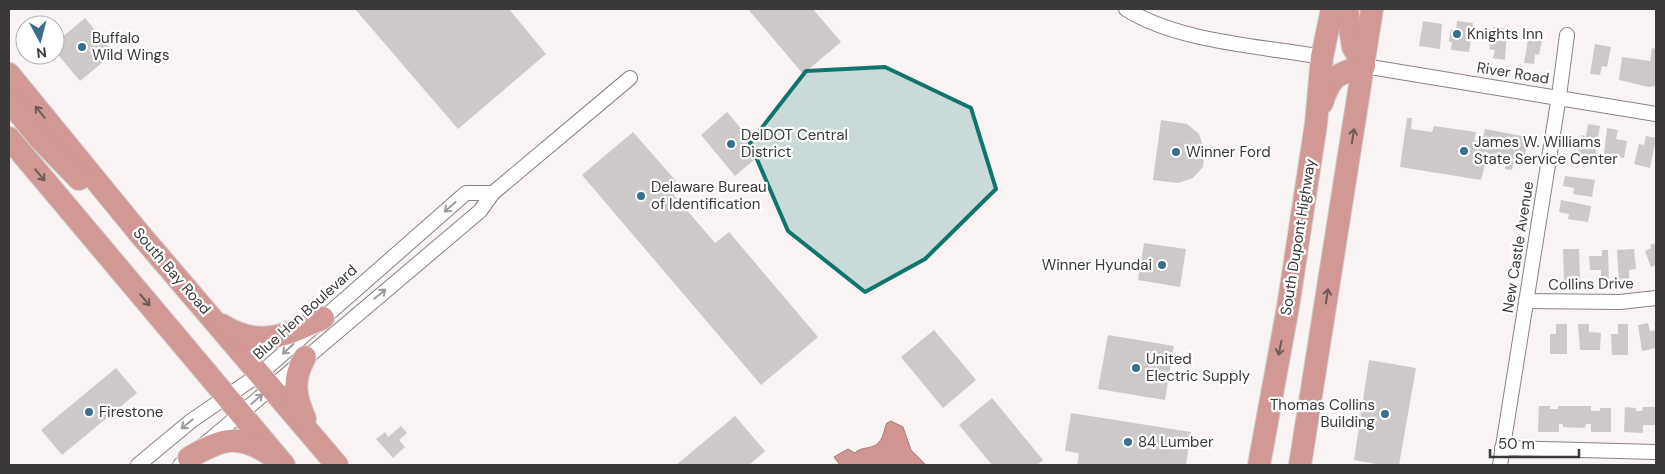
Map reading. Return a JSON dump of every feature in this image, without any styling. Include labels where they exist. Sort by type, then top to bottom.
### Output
[{"type":"highway","name":"South Dupont Highway","points":[[1259,465],[1288,307],[1316,124],[1322,57],[1332,9]]},
{"type":"highway","points":[[1347,9],[1362,49]]},
{"type":"highway","points":[[1300,465],[1358,105],[1362,49],[1372,9]]},
{"type":"highway","points":[[1322,57],[1362,49]]},
{"type":"highway","points":[[1316,124],[1328,84],[1342,72],[1362,49]]},
{"type":"highway","points":[[1322,57],[1342,72],[1358,105]]},
{"type":"highway","name":"South Bay Road","points":[[9,74],[139,233],[337,465]]},
{"type":"highway","points":[[9,101],[69,171],[139,233]]},
{"type":"highway","points":[[9,138],[283,465]]},
{"type":"highway","points":[[215,320],[242,335],[270,338],[289,334],[322,318]]},
{"type":"highway","points":[[305,357],[296,376],[295,392],[314,438]]},
{"type":"highway","points":[[184,462],[216,442],[230,440],[256,447],[283,465]]},
{"type":"street","points":[[1126,9],[1140,18],[1178,32],[1322,57]]},
{"type":"street","name":"New Castle Avenue","points":[[1500,465],[1567,35]]},
{"type":"street","name":"River Road","points":[[1362,49],[1559,96],[1656,114]]},
{"type":"street","name":"Blue Hen Boulevard","points":[[184,462],[234,405],[266,380],[305,357],[480,210],[494,194],[630,78]]},
{"type":"street","name":"Blue Hen Boulevard","points":[[138,465],[190,421],[234,405],[266,380],[322,318],[466,193],[494,194]]},
{"type":"street","name":"Collins Drive","points":[[1526,301],[1620,302],[1656,298]]},
{"type":"street","points":[[1502,448],[1656,452]]},
{"type":"highlighted area","points":[[885,67],[971,108],[996,189],[925,259],[865,292],[788,231],[750,143],[806,71]]},
{"type":"shaded area","points":[[891,421],[903,427],[911,450],[926,465],[840,465],[834,457],[848,449],[855,453],[860,449],[876,444],[881,440],[887,423]]},
{"type":"building","points":[[355,9],[509,9],[546,54],[458,129]]},
{"type":"building","points":[[748,9],[813,9],[841,42],[803,74]]},
{"type":"building","name":"Buffalo Wild Wings","points":[[85,18],[114,53],[80,81],[65,63],[65,35]]},
{"type":"building","points":[[1423,21],[1442,24],[1440,49],[1419,46]]},
{"type":"building","points":[[1457,21],[1473,23],[1469,52],[1451,50],[1452,42],[1449,42],[1451,29],[1456,30]]},
{"type":"building","points":[[1493,27],[1507,29],[1505,60],[1493,58],[1495,50],[1489,49]]},
{"type":"building","points":[[1529,33],[1543,35],[1539,55],[1535,54],[1534,64],[1524,63]]},
{"type":"building","points":[[1595,44],[1611,47],[1607,67],[1602,66],[1600,75],[1590,74]]},
{"type":"building","points":[[1652,48],[1656,49],[1656,86],[1649,87],[1619,80],[1622,57],[1650,61]]},
{"type":"building","name":"DelDOT Central District","points":[[727,112],[762,153],[735,176],[701,135]]},
{"type":"building","name":"James W. Williams State Service Center","points":[[1407,118],[1412,118],[1411,129],[1432,132],[1434,126],[1476,132],[1474,140],[1482,142],[1485,129],[1528,137],[1523,166],[1513,164],[1512,170],[1505,169],[1505,163],[1486,160],[1481,180],[1400,167]]},
{"type":"building","points":[[1161,120],[1187,124],[1199,134],[1205,151],[1203,167],[1193,178],[1178,183],[1153,180]]},
{"type":"building","points":[[1588,124],[1600,126],[1595,157],[1578,155],[1581,135],[1586,136]]},
{"type":"building","points":[[1607,128],[1618,130],[1616,139],[1627,141],[1624,158],[1604,154]]},
{"type":"building","points":[[633,132],[676,181],[668,188],[715,243],[729,232],[818,337],[761,385],[582,175]]},
{"type":"building","points":[[1646,136],[1656,138],[1650,168],[1634,164],[1639,144],[1644,145]]},
{"type":"building","points":[[1565,176],[1595,180],[1592,197],[1573,194],[1574,188],[1563,186]]},
{"type":"building","points":[[1561,200],[1591,206],[1588,222],[1568,219],[1569,214],[1559,212]]},
{"type":"building","name":"Winner Hyundai","points":[[1144,243],[1186,249],[1180,287],[1138,280]]},
{"type":"building","points":[[1656,243],[1656,265],[1651,267],[1645,251],[1651,248],[1650,245]]},
{"type":"building","points":[[1563,249],[1579,249],[1580,280],[1564,281]]},
{"type":"building","points":[[1634,249],[1636,269],[1629,270],[1629,280],[1619,281],[1617,250]]},
{"type":"building","points":[[1602,250],[1608,250],[1609,281],[1601,282],[1601,270],[1590,270],[1589,256],[1602,256]]},
{"type":"building","points":[[1648,323],[1650,331],[1656,330],[1656,348],[1642,351],[1638,325]]},
{"type":"building","points":[[1556,324],[1567,324],[1567,354],[1550,354],[1550,334],[1556,334]]},
{"type":"building","points":[[1578,324],[1589,324],[1589,332],[1601,333],[1600,350],[1580,350]]},
{"type":"building","points":[[1618,324],[1628,324],[1628,355],[1612,355],[1611,334],[1618,334]]},
{"type":"building","points":[[934,330],[976,380],[943,408],[901,357]]},
{"type":"building","name":"United Electric Supply","points":[[1108,335],[1174,346],[1165,400],[1098,389]]},
{"type":"building","name":"Thomas Collins Building","points":[[1369,360],[1416,368],[1399,465],[1376,464],[1354,460]]},
{"type":"building","name":"Firestone","points":[[116,368],[137,393],[62,455],[41,430]]},
{"type":"building","points":[[992,398],[1043,460],[1037,465],[992,465],[959,425]]},
{"type":"building","points":[[1539,406],[1550,406],[1550,409],[1558,409],[1558,406],[1591,406],[1591,411],[1600,411],[1600,408],[1611,408],[1611,432],[1591,432],[1591,424],[1586,424],[1585,428],[1563,427],[1563,424],[1559,424],[1559,432],[1538,432]]},
{"type":"building","points":[[1625,407],[1636,408],[1636,411],[1642,411],[1643,407],[1656,407],[1656,425],[1643,425],[1643,433],[1624,432]]},
{"type":"building","name":"84 Lumber","points":[[1071,413],[1191,432],[1186,465],[1077,465],[1079,453],[1065,451]]},
{"type":"building","points":[[735,416],[765,451],[749,465],[676,465]]},
{"type":"building","points":[[401,426],[407,433],[399,440],[405,447],[393,458],[376,439],[385,432],[388,437]]},
{"type":"place","name":"Knights Inn","points":[[1457,34]]},
{"type":"place","name":"Buffalo Wild Wings","points":[[82,47]]},
{"type":"place","name":"DelDOT Central District","points":[[731,144]]},
{"type":"place","name":"James W. Williams State Service Center","points":[[1464,151]]},
{"type":"place","name":"Winner Ford","points":[[1176,152]]},
{"type":"place","name":"Delaware Bureau of Identification","points":[[641,196]]},
{"type":"place","name":"Winner Hyundai","points":[[1162,265]]},
{"type":"place","name":"United Electric Supply","points":[[1136,368]]},
{"type":"place","name":"Firestone","points":[[89,412]]},
{"type":"place","name":"Thomas Collins Building","points":[[1385,414]]},
{"type":"place","name":"84 Lumber","points":[[1128,442]]}]
